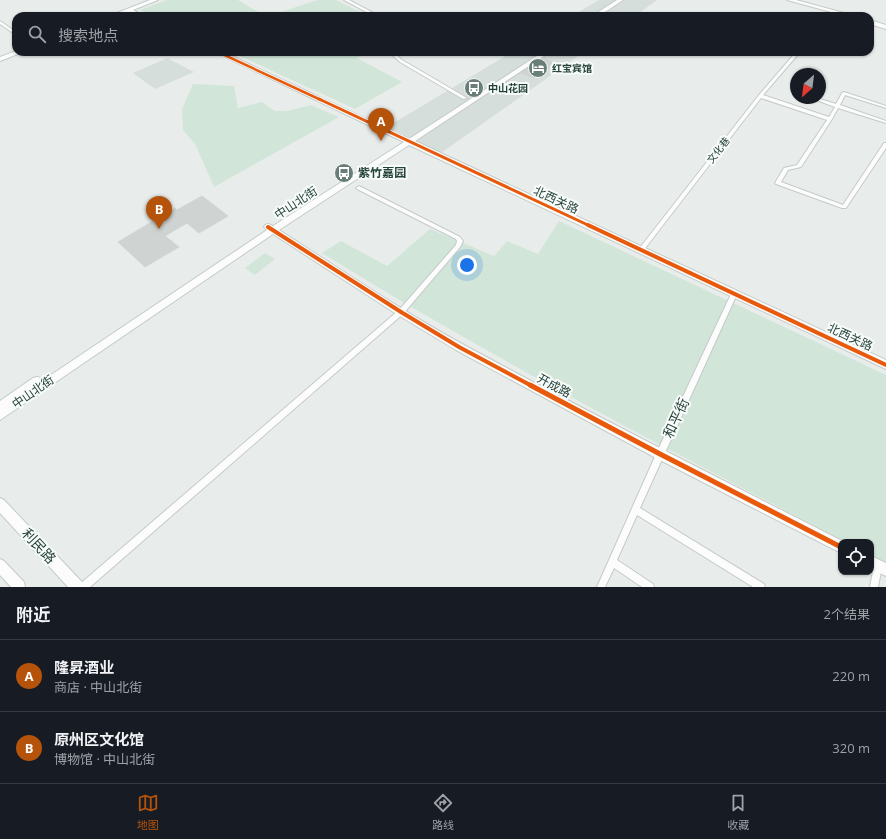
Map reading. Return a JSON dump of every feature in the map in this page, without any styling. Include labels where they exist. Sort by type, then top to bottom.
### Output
[{"type":"street","points":[[126,12],[155,0]]},
{"type":"street","points":[[124,12],[161,0]]},
{"type":"street","points":[[346,0],[369,12]]},
{"type":"street","points":[[601,12],[620,0]]},
{"type":"street","points":[[608,12],[627,0]]},
{"type":"street","points":[[783,0],[828,12]]},
{"type":"street","points":[[790,0],[829,12]]},
{"type":"street","points":[[130,10],[134,12]]},
{"type":"street","points":[[0,22],[12,31]]},
{"type":"street","points":[[874,22],[886,26]]},
{"type":"street","points":[[0,58],[12,53]]},
{"type":"street","points":[[0,58],[12,54]]},
{"type":"street","name":"北西关路","points":[[227,56],[886,365]]},
{"type":"street","points":[[395,56],[401,61],[465,98]]},
{"type":"street","name":"中山北街","points":[[406,140],[465,98],[532,56]]},
{"type":"street","name":"中山北街","points":[[0,407],[270,228],[540,56]]},
{"type":"street","name":"文化巷","points":[[641,250],[760,96],[795,56]]},
{"type":"street","points":[[886,107],[844,93],[830,119],[799,166],[786,169],[778,183],[844,207],[886,144]]},
{"type":"street","points":[[760,96],[830,119]]},
{"type":"street","points":[[826,102],[886,122]]},
{"type":"street","points":[[83,587],[401,312],[458,246],[460,241],[458,238],[359,188]]},
{"type":"street","name":"中山北街","points":[[0,415],[270,228]]},
{"type":"street","name":"开成路","points":[[270,228],[401,312],[459,347],[660,454],[838,545]]},
{"type":"street","name":"和平街","points":[[601,587],[660,454],[734,294]]},
{"type":"street","name":"利民路","points":[[0,504],[77,587]]},
{"type":"street","points":[[636,510],[761,587]]},
{"type":"street","points":[[612,562],[650,587]]},
{"type":"street","points":[[0,565],[19,587]]},
{"type":"street","points":[[874,587],[878,566]]},
{"type":"shaded area","points":[[599,0],[657,0],[640,12],[579,12]]},
{"type":"shaded area","points":[[505,56],[578,56],[441,153],[387,127]]},
{"type":"shaded area","points":[[167,58],[194,72],[155,89],[133,73]]},
{"type":"green space","points":[[167,0],[238,0],[258,12],[144,12],[140,10]]},
{"type":"green space","points":[[317,0],[336,0],[360,12],[281,12]]},
{"type":"green space","points":[[240,56],[362,56],[357,58],[402,82],[355,109]]},
{"type":"green space","points":[[193,84],[234,86],[238,108],[262,102],[275,111],[287,111],[311,105],[339,117],[214,187],[195,144],[183,130],[182,109]]},
{"type":"green space","points":[[559,221],[886,375],[886,563],[874,557],[874,539],[840,539],[713,473],[515,366],[450,330],[322,253],[341,241],[387,266],[430,229],[494,256],[507,241],[538,254]]},
{"type":"green space","points":[[265,253],[275,259],[255,275],[245,268]]},
{"type":"building","name":"红宝宾馆","points":[[544,58],[557,63],[534,78],[521,73]]},
{"type":"building","points":[[202,196],[228,216],[199,233],[187,223],[165,236],[179,247],[145,267],[118,242],[175,208],[177,210]]},
{"type":"cycle path","points":[[227,56],[886,365]]},
{"type":"cycle path","points":[[268,227],[401,312],[459,347],[660,454],[838,545]]},
{"type":"place","name":"红宝宾馆","points":[[538,68]]},
{"type":"place","name":"中山花园","points":[[474,88]]},
{"type":"place","name":"隆昇酒业","points":[[381,141]]},
{"type":"place","name":"紫竹嘉园","points":[[344,173]]},
{"type":"place","name":"原州区文化馆","points":[[159,229]]}]
